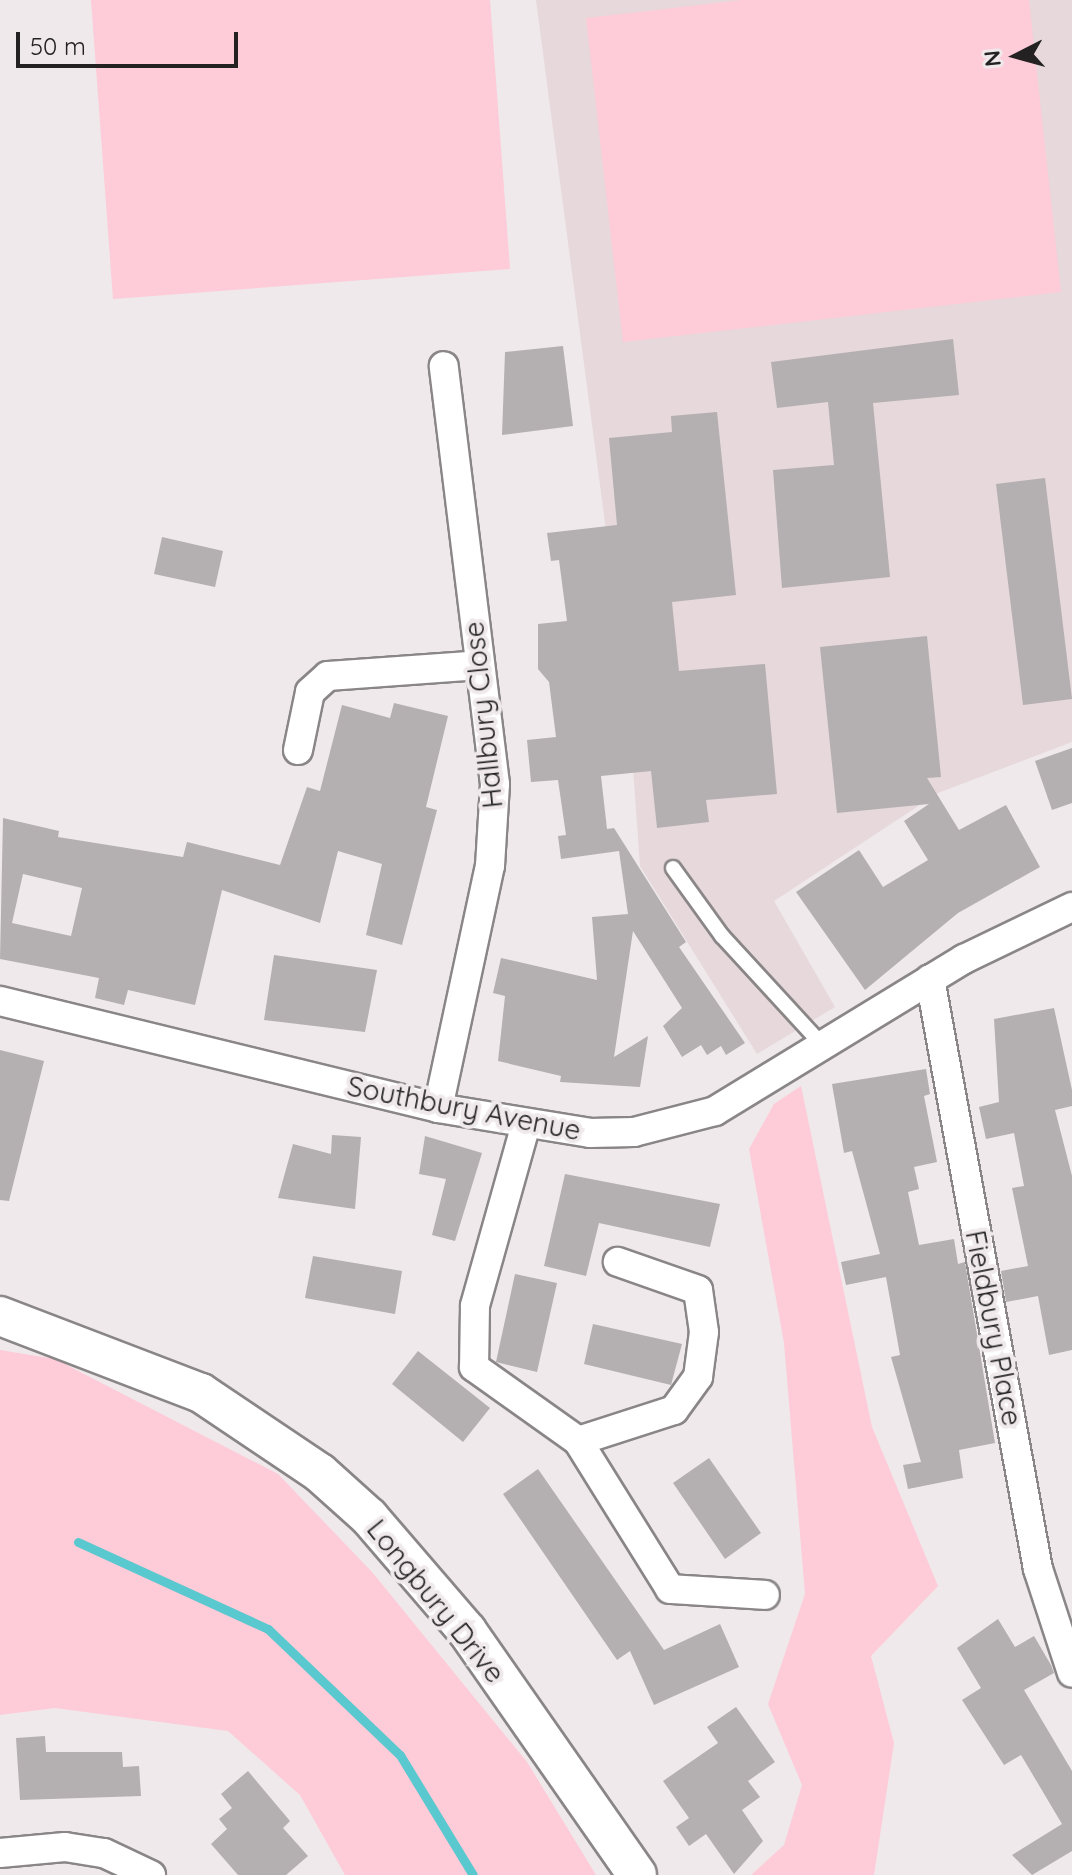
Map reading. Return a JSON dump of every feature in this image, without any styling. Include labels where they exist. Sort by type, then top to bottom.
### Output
[{"type":"street","name":"Hallbury Close","points":[[438,1108],[494,823],[480,665],[444,366]]},
{"type":"street","points":[[298,750],[310,692],[328,676],[480,665]]},
{"type":"street","name":"Southbury Avenue","points":[[0,1001],[438,1108],[590,1133],[675,1126],[824,1047],[930,979],[1072,907]]},
{"type":"street","name":"Fieldbury Place","points":[[930,979],[1038,1569],[1072,1673]]},
{"type":"street","points":[[526,1124],[475,1306],[470,1352],[487,1382],[578,1441],[670,1589],[765,1595]]},
{"type":"street","points":[[578,1441],[674,1410],[698,1377],[704,1332],[698,1290],[618,1262]]},
{"type":"street","name":"Longbury Drive","points":[[0,1316],[201,1393],[350,1499],[467,1631],[637,1875]]},
{"type":"street","points":[[0,1853],[65,1847],[104,1853],[151,1875]]},
{"type":"lane","points":[[673,868],[722,936],[824,1047]]},
{"type":"shaded area","points":[[91,0],[490,0],[510,269],[113,299]]},
{"type":"shaded area","points":[[536,0],[1072,0],[1072,742],[938,793],[774,901],[835,1007],[757,1054],[640,866],[628,697]]},
{"type":"shaded area","points":[[742,0],[1029,0],[1061,292],[623,342],[586,18]]},
{"type":"shaded area","points":[[801,1086],[872,1427],[938,1586],[871,1656],[894,1743],[874,1875],[751,1875],[784,1845],[802,1785],[768,1704],[805,1594],[784,1343],[749,1149],[774,1104]]},
{"type":"shaded area","points":[[0,1350],[55,1359],[278,1474],[372,1572],[527,1762],[596,1875],[345,1875],[300,1795],[228,1731],[55,1708],[0,1715]]},
{"type":"building","points":[[953,339],[959,395],[873,403],[890,577],[782,588],[773,470],[834,465],[828,402],[777,408],[771,362]]},
{"type":"building","points":[[563,346],[573,426],[502,435],[505,352]]},
{"type":"building","points":[[717,412],[736,595],[672,602],[679,671],[765,664],[777,794],[706,800],[709,822],[657,828],[651,771],[601,776],[607,829],[614,828],[686,942],[679,947],[745,1043],[726,1055],[721,1046],[707,1055],[701,1045],[682,1057],[663,1026],[682,1008],[633,931],[614,1057],[648,1036],[640,1087],[560,1082],[561,1076],[498,1061],[505,996],[493,993],[501,958],[597,980],[592,917],[628,914],[619,851],[561,859],[558,836],[566,835],[558,780],[531,782],[527,740],[556,737],[549,682],[538,669],[538,624],[567,621],[559,560],[551,561],[547,533],[617,525],[609,438],[672,432],[671,416]]},
{"type":"building","points":[[1045,478],[1072,699],[1023,705],[996,484]]},
{"type":"building","points":[[162,537],[223,551],[215,587],[154,574]]},
{"type":"building","points":[[927,636],[941,777],[927,778],[959,830],[1006,805],[1040,867],[958,913],[865,990],[796,892],[859,850],[883,887],[928,860],[904,821],[929,804],[837,813],[820,647]]},
{"type":"building","points":[[394,703],[448,716],[426,807],[437,810],[402,945],[366,935],[382,864],[338,851],[320,923],[222,890],[195,1005],[128,990],[124,1005],[95,998],[99,978],[0,959],[3,818],[59,831],[58,837],[183,857],[187,842],[280,865],[307,787],[320,791],[342,705],[390,718]],"holes":[[[23,874],[82,888],[71,936],[12,923]]]},
{"type":"building","points":[[1072,748],[1072,803],[1052,810],[1035,761]]},
{"type":"building","points":[[274,955],[377,970],[365,1032],[264,1020]]},
{"type":"building","points":[[1054,1008],[1072,1090],[1072,1106],[1055,1110],[1072,1176],[1072,1350],[1049,1355],[1038,1296],[1006,1302],[1001,1271],[1028,1266],[1012,1188],[1024,1186],[1014,1133],[986,1139],[979,1107],[999,1102],[994,1019]]},
{"type":"building","points":[[0,1050],[44,1061],[9,1201],[0,1200]]},
{"type":"building","points":[[926,1069],[930,1094],[924,1096],[937,1162],[914,1167],[919,1189],[908,1192],[919,1245],[954,1239],[958,1264],[965,1262],[995,1443],[959,1450],[963,1478],[908,1489],[903,1465],[921,1462],[891,1357],[900,1355],[886,1277],[846,1285],[841,1262],[880,1254],[852,1151],[844,1153],[832,1084]]},
{"type":"building","points":[[332,1135],[361,1137],[355,1209],[278,1198],[293,1144],[331,1154]]},
{"type":"building","points":[[425,1136],[482,1153],[455,1241],[432,1235],[446,1179],[419,1174]]},
{"type":"building","points":[[565,1174],[720,1204],[710,1247],[599,1223],[586,1276],[544,1266]]},
{"type":"building","points":[[313,1256],[402,1271],[395,1314],[305,1298]]},
{"type":"building","points":[[515,1274],[557,1283],[537,1372],[496,1362]]},
{"type":"building","points":[[593,1324],[682,1344],[671,1385],[584,1364]]},
{"type":"building","points":[[418,1351],[490,1408],[463,1442],[392,1384]]},
{"type":"building","points":[[709,1458],[761,1533],[725,1559],[673,1483]]},
{"type":"building","points":[[538,1469],[664,1650],[720,1624],[739,1667],[654,1705],[630,1651],[617,1660],[503,1494]]},
{"type":"building","points":[[998,1619],[1015,1647],[1034,1636],[1051,1665],[1054,1673],[1024,1690],[1072,1771],[1072,1851],[1032,1875],[1012,1855],[1062,1824],[1021,1755],[1004,1765],[962,1700],[981,1688],[957,1648]]},
{"type":"building","points":[[736,1707],[775,1762],[748,1781],[760,1797],[742,1810],[763,1841],[734,1874],[706,1834],[689,1846],[676,1827],[689,1818],[663,1781],[718,1743],[707,1727]]},
{"type":"building","points":[[45,1736],[46,1752],[122,1752],[123,1767],[139,1766],[141,1796],[20,1800],[16,1738]]},
{"type":"building","points":[[248,1771],[290,1821],[283,1828],[308,1856],[286,1875],[238,1875],[211,1844],[227,1829],[219,1819],[232,1808],[221,1794]]},
{"type":"waterway","points":[[78,1542],[268,1629],[400,1755],[473,1875]]}]
